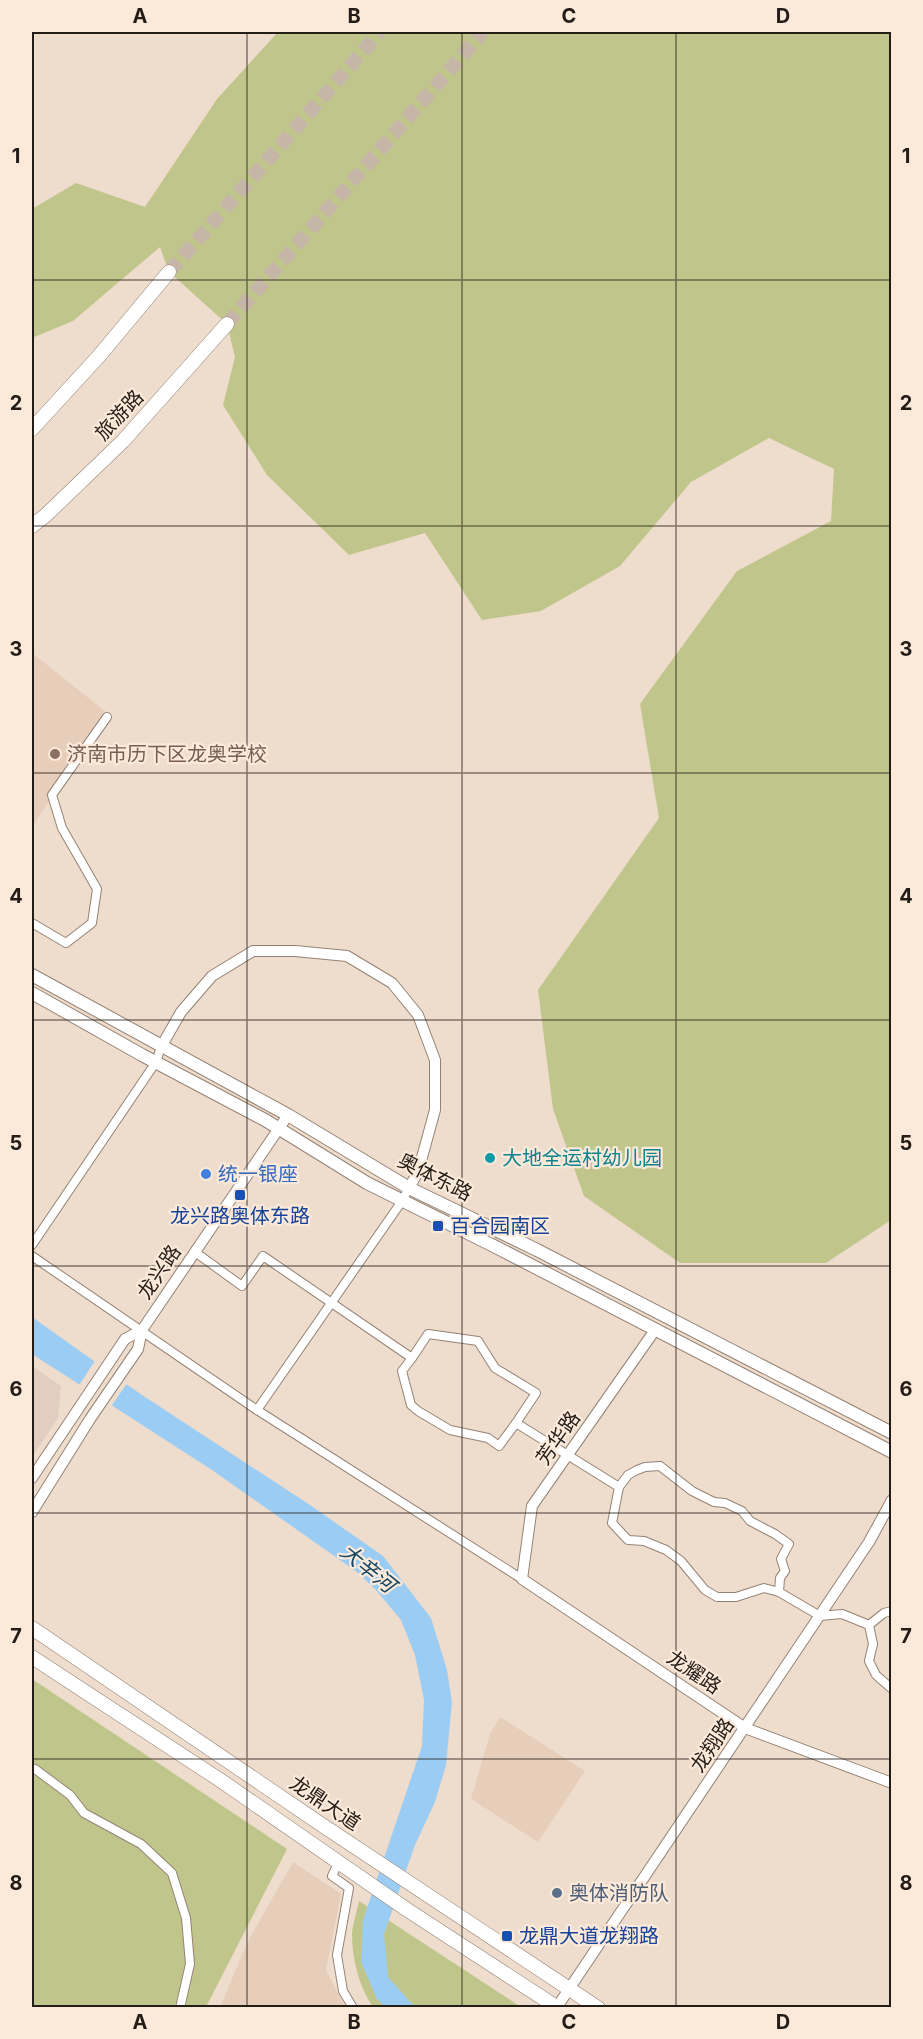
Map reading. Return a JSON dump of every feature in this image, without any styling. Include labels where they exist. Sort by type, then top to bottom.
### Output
[{"type":"main road","points":[[32,429],[99,356],[170,272]]},
{"type":"main road","name":"旅游路","points":[[32,526],[123,441],[227,324]]},
{"type":"main road","name":"奥体东路","points":[[32,975],[288,1115],[409,1188],[537,1250],[891,1433]]},
{"type":"main road","points":[[32,993],[265,1120],[367,1183],[891,1452]]},
{"type":"main road","name":"龙鼎大道","points":[[32,1628],[325,1827],[598,2007]]},
{"type":"main road","name":"龙鼎大道","points":[[32,1657],[220,1780],[406,1910],[558,2007]]},
{"type":"street","points":[[32,923],[66,943],[92,923],[97,889],[62,828],[52,795],[107,717]]},
{"type":"street","points":[[32,1245],[156,1062],[161,1047],[181,1012],[212,976],[253,951],[295,951],[346,956],[392,983],[418,1014],[435,1060],[435,1110],[418,1172],[402,1201],[257,1410]]},
{"type":"street","name":"龙兴路","points":[[32,1512],[90,1419],[138,1349],[142,1330],[288,1115]]},
{"type":"street","points":[[195,1252],[242,1286],[263,1256],[412,1358]]},
{"type":"street","points":[[32,1256],[257,1410],[522,1579]]},
{"type":"street","name":"龙兴路","points":[[32,1478],[119,1347],[125,1339],[142,1330]]},
{"type":"street","name":"芳华路","points":[[522,1579],[532,1506],[655,1330]]},
{"type":"street","points":[[428,1334],[478,1341],[495,1368],[536,1393],[500,1446],[488,1438],[450,1430],[411,1405],[402,1371],[412,1358],[428,1334]]},
{"type":"street","points":[[516,1423],[619,1487]]},
{"type":"street","points":[[779,1592],[780,1578],[785,1571],[781,1559],[789,1544],[776,1534],[750,1521],[742,1511],[725,1503],[714,1502],[692,1491],[660,1466],[637,1470],[628,1475],[619,1487],[612,1523],[628,1540],[644,1541],[666,1550],[681,1561],[705,1590],[717,1597],[736,1597],[764,1588],[779,1592],[820,1616],[842,1614],[869,1624]]},
{"type":"street","name":"龙翔路","points":[[558,2007],[869,1542],[891,1500]]},
{"type":"street","name":"龙耀路","points":[[522,1579],[745,1728],[891,1783]]},
{"type":"street","points":[[869,1624],[884,1613],[891,1611]]},
{"type":"street","points":[[869,1624],[873,1644],[869,1661],[876,1675],[891,1689]]},
{"type":"street","points":[[32,1768],[70,1795],[84,1813],[141,1844],[172,1874],[186,1918],[190,1964],[180,2007]]},
{"type":"street","points":[[338,1863],[333,1876],[349,1888],[337,1955],[343,1991],[353,2007]]},
{"type":"shaded area","name":"济南市历下区龙奥学校","points":[[32,653],[106,712],[32,827]]},
{"type":"shaded area","points":[[32,1366],[61,1386],[58,1418],[32,1457]]},
{"type":"shaded area","points":[[500,1717],[585,1771],[538,1842],[471,1799],[490,1734]]},
{"type":"shaded area","points":[[293,1862],[341,1894],[326,1970],[345,2007],[220,2007],[249,1939]]},
{"type":"green space","points":[[278,32],[891,32],[891,1220],[826,1263],[680,1263],[584,1196],[553,1109],[538,990],[659,818],[640,704],[737,571],[831,521],[834,469],[769,438],[691,482],[620,566],[541,611],[482,620],[425,533],[349,555],[267,475],[223,405],[235,357],[227,324],[169,272],[160,247],[73,321],[32,338],[32,209],[76,183],[145,207],[217,99]]},
{"type":"green space","points":[[32,1679],[287,1849],[206,2007],[32,2007]]},
{"type":"green space","points":[[359,1901],[521,2007],[373,2007],[360,1982],[353,1953],[352,1934]]},
{"type":"water","name":"大辛河","points":[[32,1317],[139,1393],[310,1505],[383,1556],[431,1618],[447,1670],[452,1702],[446,1765],[435,1802],[415,1845],[384,1934],[388,1977],[412,2004],[419,2007],[385,2007],[377,1999],[361,1962],[363,1920],[422,1746],[424,1700],[415,1655],[401,1620],[376,1590],[357,1572],[212,1470],[32,1354]]},
{"type":"pier","points":[[96,1359],[128,1382],[110,1408],[78,1387]]},
{"type":"tunnel","points":[[169,272],[380,32]]},
{"type":"tunnel","points":[[227,324],[483,32]]},
{"type":"place","name":"济南市历下区龙奥学校","points":[[55,754]]},
{"type":"place","name":"大地全运村幼儿园","points":[[490,1158]]},
{"type":"place","name":"统一银座","points":[[206,1174]]},
{"type":"place","name":"龙兴路奥体东路","points":[[240,1195]]},
{"type":"place","name":"百合园南区","points":[[438,1226]]},
{"type":"place","name":"奥体消防队","points":[[557,1893]]},
{"type":"place","name":"龙鼎大道龙翔路","points":[[507,1936]]}]
